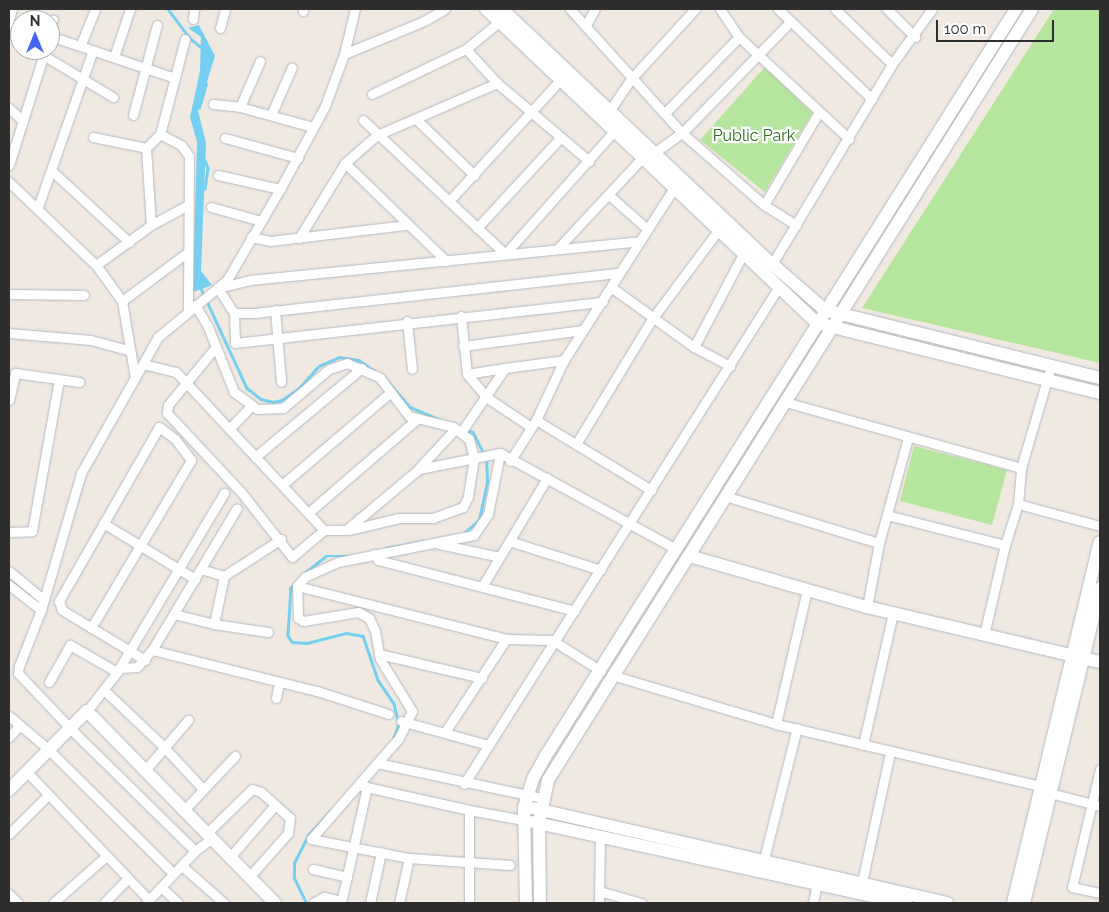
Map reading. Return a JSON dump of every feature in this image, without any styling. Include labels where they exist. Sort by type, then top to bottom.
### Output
[{"type":"main road","points":[[486,9],[562,78],[615,130],[649,155]]},
{"type":"main road","points":[[502,9],[610,110],[649,155],[825,310],[1100,378]]},
{"type":"main road","points":[[526,903],[523,820],[526,801],[545,756],[601,671],[825,310],[1016,9]]},
{"type":"main road","points":[[540,903],[540,810],[548,780],[1032,9]]},
{"type":"main road","points":[[678,182],[743,254],[817,323],[1100,393]]},
{"type":"main road","points":[[1079,656],[1100,542]]},
{"type":"main road","points":[[689,556],[867,607],[1100,662]]},
{"type":"main road","points":[[1013,903],[1046,790],[1079,656],[1100,588]]},
{"type":"main road","points":[[9,790],[28,773],[48,749],[87,711],[251,875],[275,903]]},
{"type":"main road","points":[[1024,903],[1046,790]]},
{"type":"main road","points":[[526,801],[540,810],[600,835],[906,903]]},
{"type":"main road","points":[[523,820],[540,810],[764,859],[947,903]]},
{"type":"street","points":[[9,18],[12,9]]},
{"type":"street","points":[[81,44],[95,9]]},
{"type":"street","points":[[114,57],[130,9]]},
{"type":"street","points":[[193,19],[194,9]]},
{"type":"street","points":[[220,28],[224,9]]},
{"type":"street","points":[[195,851],[69,727],[18,673],[41,610],[81,473],[158,337],[226,280],[280,189],[325,106],[344,54],[355,9]]},
{"type":"street","points":[[344,54],[424,21],[445,9]]},
{"type":"street","points":[[570,9],[586,24],[631,79],[682,132],[764,205],[796,225]]},
{"type":"street","points":[[586,24],[595,9]]},
{"type":"street","points":[[610,110],[631,79],[695,9]]},
{"type":"street","points":[[720,9],[738,37],[848,139]]},
{"type":"street","points":[[778,9],[872,99]]},
{"type":"street","points":[[835,9],[892,64]]},
{"type":"street","points":[[887,9],[915,37]]},
{"type":"street","points":[[772,264],[892,64],[915,37],[932,9]]},
{"type":"street","points":[[559,247],[649,155],[682,132],[791,21]]},
{"type":"street","points":[[372,94],[466,50],[499,22]]},
{"type":"street","points":[[133,115],[157,25]]},
{"type":"street","points":[[665,113],[738,37]]},
{"type":"street","points":[[60,39],[81,44],[93,50],[174,78]]},
{"type":"street","points":[[151,225],[146,148],[160,134],[185,39]]},
{"type":"street","points":[[38,207],[93,50]]},
{"type":"street","points":[[466,50],[497,83],[589,161]]},
{"type":"street","points":[[9,165],[42,60]]},
{"type":"street","points":[[54,60],[82,80],[113,97]]},
{"type":"street","points":[[240,107],[260,61]]},
{"type":"street","points":[[271,115],[292,67]]},
{"type":"street","points":[[449,201],[533,112],[562,78]]},
{"type":"street","points":[[299,238],[345,163],[377,135],[497,83]]},
{"type":"street","points":[[213,104],[240,107],[313,127]]},
{"type":"street","points":[[9,108],[23,121]]},
{"type":"street","points":[[764,205],[818,112]]},
{"type":"street","points":[[416,118],[474,175]]},
{"type":"street","points":[[363,120],[505,254]]},
{"type":"street","points":[[505,254],[615,130]]},
{"type":"street","points":[[160,134],[181,145],[189,156],[188,252],[194,306],[208,327],[214,349],[234,392],[251,406],[272,411],[283,408],[337,365],[362,368],[380,378],[404,412],[418,418],[460,428],[469,438],[475,458],[468,497],[463,507],[433,518],[399,518],[346,530],[324,530],[292,557],[281,539],[188,432],[167,413],[168,405],[214,349]]},
{"type":"street","points":[[92,137],[146,148]]},
{"type":"street","points":[[225,138],[298,158]]},
{"type":"street","points":[[477,228],[560,138]]},
{"type":"street","points":[[345,163],[446,261]]},
{"type":"street","points":[[52,171],[129,242]]},
{"type":"street","points":[[218,175],[280,189]]},
{"type":"street","points":[[9,182],[38,207],[96,265],[122,301],[132,350],[135,378]]},
{"type":"street","points":[[510,461],[533,423],[564,360],[603,302],[617,273],[678,182]]},
{"type":"street","points":[[609,195],[646,228]]},
{"type":"street","points":[[96,265],[151,225],[188,205]]},
{"type":"street","points":[[212,207],[261,221]]},
{"type":"street","points":[[251,238],[270,241],[407,225]]},
{"type":"street","points":[[576,444],[652,319],[719,229]]},
{"type":"street","points":[[215,290],[250,280],[446,261],[559,247],[638,241]]},
{"type":"street","points":[[122,301],[188,252]]},
{"type":"street","points":[[694,347],[743,254]]},
{"type":"street","points":[[234,313],[617,273]]},
{"type":"street","points":[[610,287],[652,319],[694,347],[730,366]]},
{"type":"street","points":[[464,784],[552,640],[575,612],[630,521],[778,288]]},
{"type":"street","points":[[215,290],[234,313],[234,343],[407,321],[603,302]]},
{"type":"street","points":[[9,294],[84,295]]},
{"type":"street","points":[[275,310],[281,382]]},
{"type":"street","points":[[461,316],[468,374],[486,397],[576,444],[651,490]]},
{"type":"street","points":[[407,321],[412,370]]},
{"type":"street","points":[[464,346],[583,330]]},
{"type":"street","points":[[9,333],[91,340],[132,350]]},
{"type":"street","points":[[468,374],[564,360]]},
{"type":"street","points":[[143,364],[176,372],[324,530]]},
{"type":"street","points":[[984,635],[1005,545],[1018,504],[1022,468],[1051,366]]},
{"type":"street","points":[[255,457],[362,368]]},
{"type":"street","points":[[346,530],[419,469],[460,428],[486,397],[505,368]]},
{"type":"street","points":[[9,400],[15,373],[80,382]]},
{"type":"street","points":[[9,532],[32,531],[60,380]]},
{"type":"street","points":[[282,485],[391,392]]},
{"type":"street","points":[[785,402],[908,438],[1022,468]]},
{"type":"street","points":[[229,429],[251,406]]},
{"type":"street","points":[[308,513],[418,418]]},
{"type":"street","points":[[92,628],[192,460],[175,439],[158,427],[59,601],[62,610],[144,660]]},
{"type":"street","points":[[867,607],[879,543],[908,438]]},
{"type":"street","points":[[419,469],[497,453],[630,521],[676,549]]},
{"type":"street","points":[[497,453],[488,514],[474,535],[338,562],[305,576],[297,586],[298,618],[303,621],[358,612],[369,618],[376,631],[379,654],[412,712],[377,763],[311,839],[409,858],[470,865],[510,865]]},
{"type":"street","points":[[483,585],[547,478]]},
{"type":"street","points":[[87,711],[119,670],[224,493]]},
{"type":"street","points":[[725,496],[879,543]]},
{"type":"street","points":[[1018,504],[1100,526]]},
{"type":"street","points":[[49,682],[70,644],[119,670],[133,669],[144,660],[152,650],[237,508]]},
{"type":"street","points":[[887,515],[1005,545]]},
{"type":"street","points":[[103,523],[195,579]]},
{"type":"street","points":[[214,624],[224,576],[281,539]]},
{"type":"street","points":[[509,541],[601,570]]},
{"type":"street","points":[[436,543],[500,557]]},
{"type":"street","points":[[374,554],[378,560],[483,585],[575,612]]},
{"type":"street","points":[[201,569],[224,576]]},
{"type":"street","points":[[9,571],[44,600]]},
{"type":"street","points":[[9,585],[41,610]]},
{"type":"street","points":[[297,586],[506,639],[552,640],[601,671]]},
{"type":"street","points":[[776,724],[807,590]]},
{"type":"street","points":[[863,745],[893,613]]},
{"type":"street","points":[[174,614],[214,624],[268,632]]},
{"type":"street","points":[[445,732],[506,639]]},
{"type":"street","points":[[152,650],[350,700],[388,714]]},
{"type":"street","points":[[379,654],[482,678]]},
{"type":"street","points":[[615,676],[776,724],[1046,790],[1096,805]]},
{"type":"street","points":[[276,698],[279,682]]},
{"type":"street","points":[[104,690],[163,746],[203,789]]},
{"type":"street","points":[[9,716],[18,727],[48,749],[173,873]]},
{"type":"street","points":[[146,770],[163,746],[188,720]]},
{"type":"street","points":[[404,723],[445,732],[488,745]]},
{"type":"street","points":[[9,737],[18,727]]},
{"type":"street","points":[[764,859],[798,728]]},
{"type":"street","points":[[862,882],[890,752]]},
{"type":"street","points":[[185,809],[235,756]]},
{"type":"street","points":[[377,763],[526,801]]},
{"type":"street","points":[[1100,769],[1096,805],[1072,887],[1100,893]]},
{"type":"street","points":[[28,773],[47,796],[128,879],[147,902],[252,789],[261,792],[290,818],[291,827],[251,875]]},
{"type":"street","points":[[357,785],[523,820]]},
{"type":"street","points":[[316,901],[341,902],[367,787]]},
{"type":"street","points":[[9,834],[47,796]]},
{"type":"street","points":[[231,856],[275,805]]},
{"type":"street","points":[[469,810],[469,903]]},
{"type":"street","points":[[599,903],[600,835]]},
{"type":"street","points":[[370,903],[381,852]]},
{"type":"street","points":[[53,903],[105,857]]},
{"type":"street","points":[[402,903],[409,858]]},
{"type":"street","points":[[182,866],[224,903]]},
{"type":"street","points":[[313,869],[347,877]]},
{"type":"street","points":[[104,903],[128,879]]},
{"type":"street","points":[[813,903],[817,882]]},
{"type":"street","points":[[161,887],[178,903]]},
{"type":"street","points":[[598,891],[638,903]]},
{"type":"street","points":[[9,894],[18,903]]},
{"type":"green space","points":[[1054,9],[1100,9],[1100,363],[862,308]]},
{"type":"green space","name":"Public Park","points":[[765,67],[812,113],[765,192],[700,140]]},
{"type":"green space","points":[[914,446],[1007,470],[992,525],[900,501]]},
{"type":"water","points":[[199,25],[215,56],[198,111],[206,143],[201,271],[212,285],[193,292],[197,142],[190,117],[200,71],[201,37],[188,28]]},
{"type":"waterway","points":[[168,9],[191,39],[202,48]]},
{"type":"waterway","points":[[199,108],[206,84]]},
{"type":"waterway","points":[[204,158],[208,168],[205,189]]},
{"type":"waterway","points":[[200,286],[247,388],[261,399],[273,402],[282,400],[298,389],[319,366],[339,357],[359,360],[375,371]]},
{"type":"waterway","points":[[384,377],[410,407],[440,420]]},
{"type":"waterway","points":[[466,430],[473,432],[484,454]]},
{"type":"waterway","points":[[464,533],[479,520],[487,482],[486,459]]},
{"type":"waterway","points":[[386,548],[425,541]]},
{"type":"waterway","points":[[303,574],[326,556],[349,556]]},
{"type":"waterway","points":[[295,584],[291,588],[288,635],[292,642],[307,643],[346,633],[363,636],[378,680],[394,704],[399,724],[394,738]]},
{"type":"waterway","points":[[306,903],[294,878],[294,863],[308,835],[331,810]]}]
